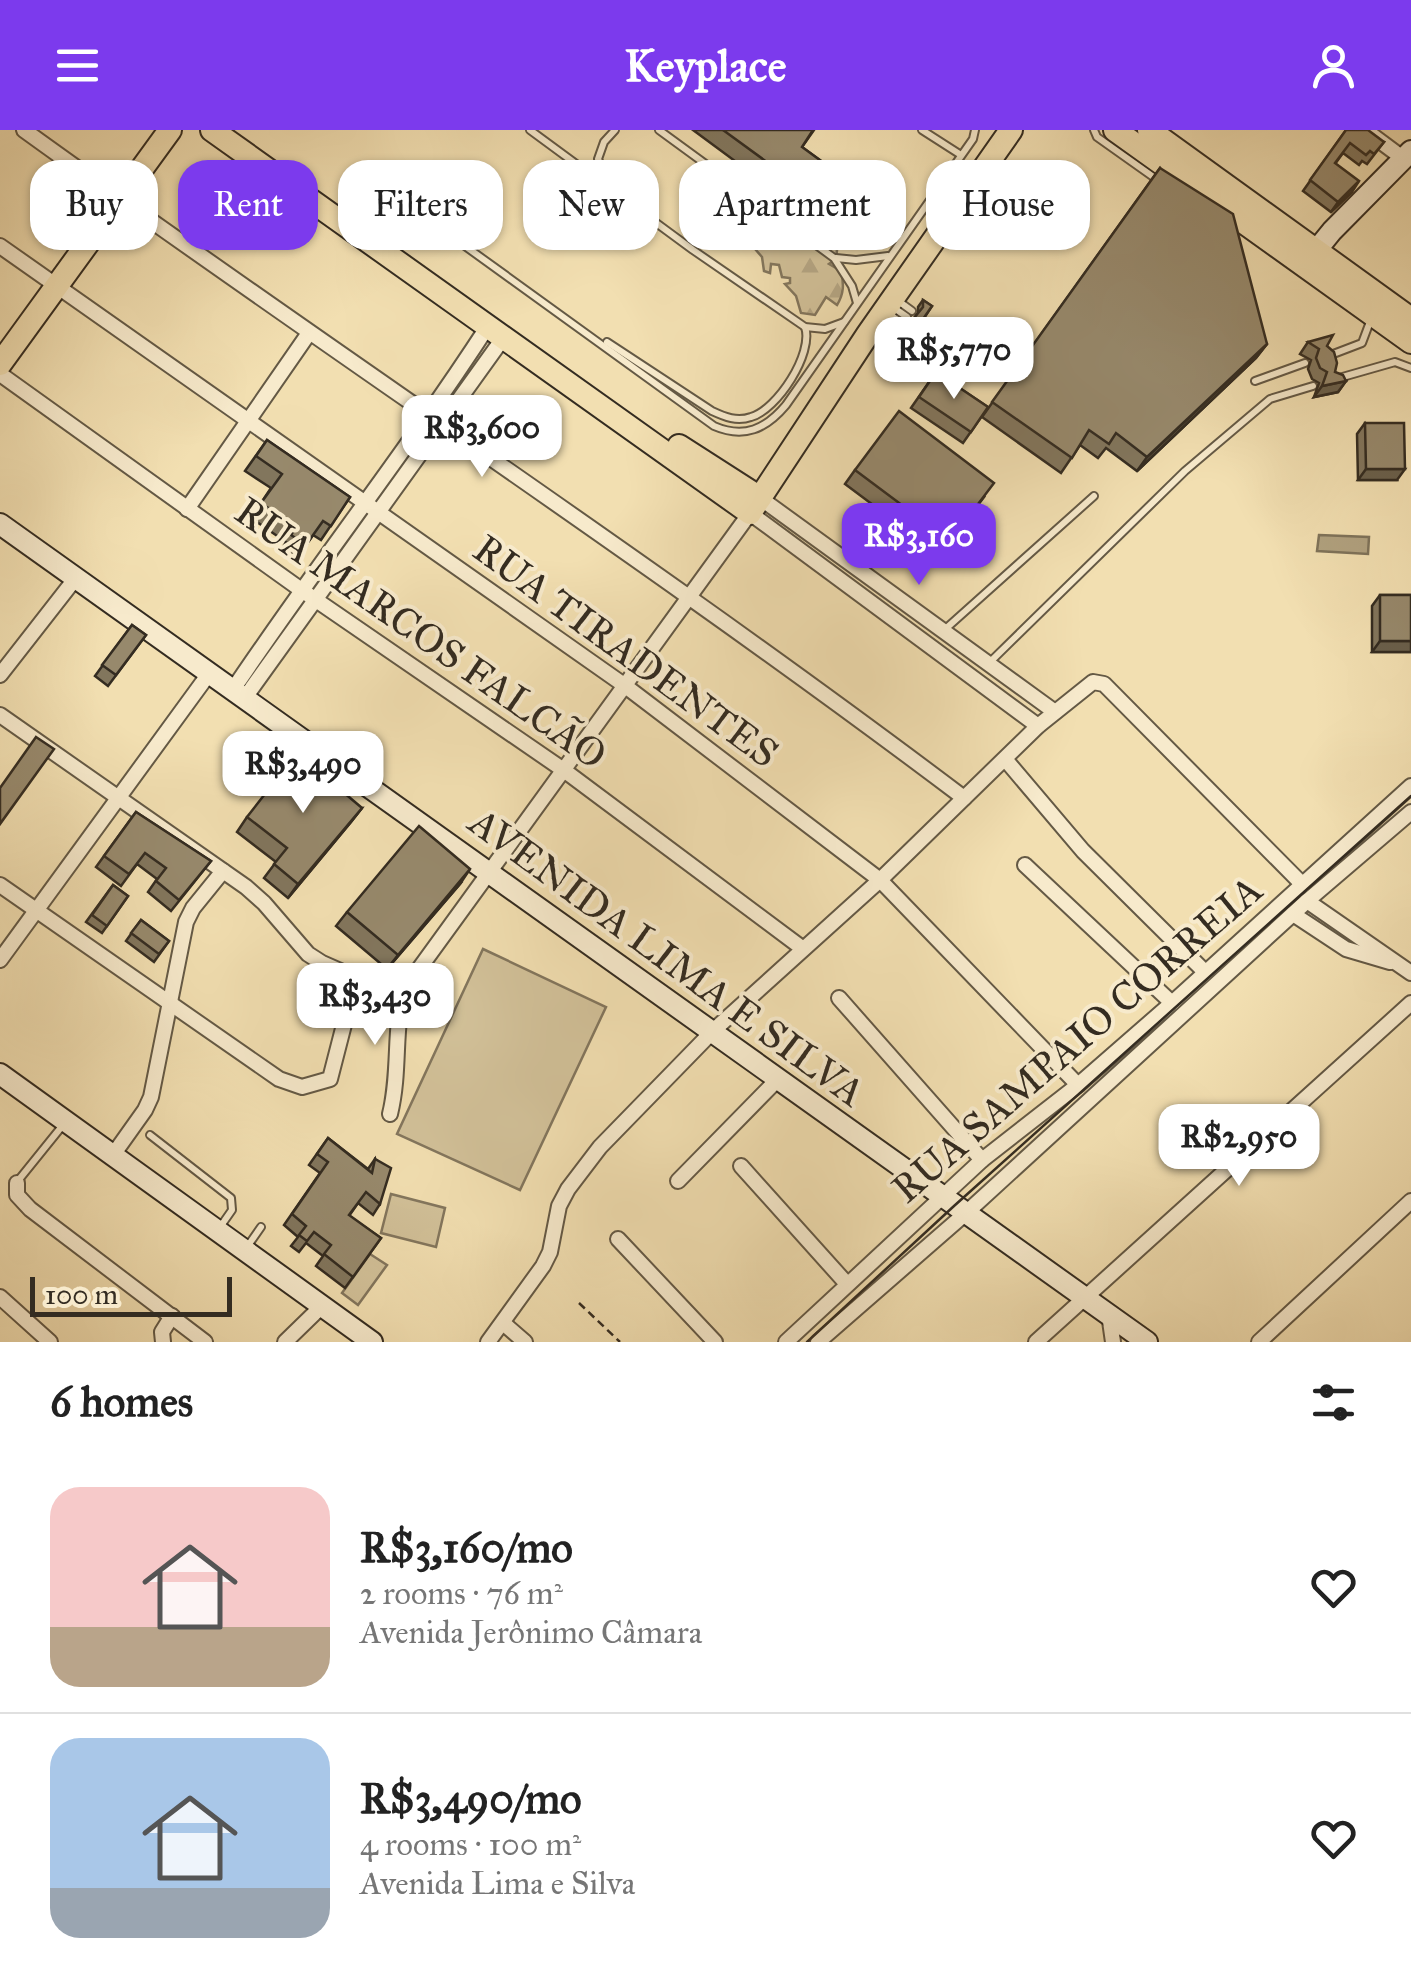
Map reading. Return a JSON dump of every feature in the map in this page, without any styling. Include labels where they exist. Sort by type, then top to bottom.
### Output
[{"type":"main road","points":[[148,160],[170,130]]},
{"type":"main road","points":[[212,130],[338,212]]},
{"type":"main road","points":[[236,130],[338,208]]},
{"type":"main road","points":[[755,506],[898,311],[1011,130]]},
{"type":"main road","points":[[1115,130],[1214,205],[1310,257],[1411,319]]},
{"type":"main road","points":[[1150,130],[1411,342]]},
{"type":"main road","points":[[1310,257],[1407,155]]},
{"type":"main road","points":[[0,364],[83,250]]},
{"type":"main road","points":[[393,250],[496,332],[755,506]]},
{"type":"main road","points":[[395,250],[646,424],[755,506]]},
{"type":"main road","name":"AVENIDA LIMA E SILVA","points":[[0,524],[1147,1342]]},
{"type":"main road","points":[[0,1074],[372,1342]]},
{"type":"street","points":[[24,130],[66,160]]},
{"type":"street","points":[[1366,130],[1407,155]]},
{"type":"street","points":[[158,225],[691,598],[964,798]]},
{"type":"street","name":"RUA TIRADENTES","points":[[0,246],[624,685],[880,880],[1078,1085]]},
{"type":"street","points":[[238,695],[316,600],[379,512],[435,420],[496,332]]},
{"type":"street","points":[[187,510],[309,333]]},
{"type":"street","name":"RUA MARCOS FALCÃO","points":[[0,374],[300,590],[565,771],[802,948]]},
{"type":"street","points":[[238,695],[300,590],[364,501],[435,420]]},
{"type":"street","points":[[390,1114],[397,1086],[398,1012],[403,990],[755,506]]},
{"type":"street","points":[[755,506],[1055,712]]},
{"type":"street","points":[[755,506],[1038,726]]},
{"type":"street","points":[[0,674],[75,579]]},
{"type":"street","points":[[0,960],[208,674]]},
{"type":"street","points":[[488,1342],[550,1252],[559,1206],[600,1147],[714,1030],[880,880],[1038,726],[1093,682],[1104,684],[1302,885]]},
{"type":"street","points":[[0,714],[264,902],[308,954],[356,978],[403,990]]},
{"type":"street","points":[[1005,759],[1083,851],[1205,972]]},
{"type":"street","name":"RUA SAMPAIO CORREIA","points":[[786,1342],[982,1160],[1172,1004],[1411,786]]},
{"type":"street","name":"RUA SAMPAIO CORREIA","points":[[821,1341],[966,1214],[1307,901],[1411,812]]},
{"type":"street","points":[[1025,864],[1172,1004]]},
{"type":"street","points":[[113,1155],[151,1097],[186,922],[192,908],[223,872]]},
{"type":"street","points":[[0,886],[279,1079],[302,1086],[330,1080],[356,978]]},
{"type":"street","points":[[1307,901],[1404,968]]},
{"type":"street","points":[[1293,914],[1346,949],[1404,968]]},
{"type":"street","points":[[839,998],[982,1160]]},
{"type":"street","points":[[1036,1342],[1411,1003]]},
{"type":"street","points":[[678,1181],[779,1078]]},
{"type":"street","points":[[741,1166],[847,1284]]},
{"type":"street","points":[[17,1183],[17,1195],[30,1209],[205,1342]]},
{"type":"street","points":[[1259,1342],[1411,1201]]},
{"type":"street","points":[[618,1239],[715,1342]]},
{"type":"street","points":[[0,1297],[50,1342]]},
{"type":"street","points":[[285,1342],[322,1306]]},
{"type":"street","points":[[1109,1314],[1113,1342]]},
{"type":"street","points":[[163,1342],[162,1332],[172,1316]]},
{"type":"street","points":[[503,1323],[525,1342]]},
{"type":"lane","points":[[530,130],[571,160]]},
{"type":"lane","points":[[598,160],[604,142],[616,130]]},
{"type":"lane","points":[[660,130],[834,258],[852,286],[857,305]]},
{"type":"lane","points":[[922,130],[961,155]]},
{"type":"lane","points":[[522,286],[714,426],[732,433],[757,429],[772,420],[857,305],[973,139],[974,130]]},
{"type":"lane","points":[[1094,130],[1097,138],[1161,182]]},
{"type":"lane","points":[[659,222],[806,327],[824,328],[844,322]]},
{"type":"lane","points":[[469,250],[681,392],[728,418],[756,416],[771,407],[806,352],[806,327]]},
{"type":"lane","points":[[834,258],[889,256]]},
{"type":"lane","points":[[1326,356],[1362,343],[1372,313]]},
{"type":"lane","points":[[1332,380],[1395,362],[1411,368]]},
{"type":"lane","points":[[1254,382],[1305,363]]},
{"type":"lane","points":[[988,664],[1185,471],[1270,400],[1313,386]]},
{"type":"lane","points":[[942,632],[1094,496]]},
{"type":"lane","points":[[17,1183],[66,1122]]},
{"type":"lane","points":[[150,1135],[231,1198],[232,1210],[218,1231]]},
{"type":"lane","points":[[244,1250],[261,1228]]},
{"type":"path","points":[[579,1304],[620,1342]]},
{"type":"green space","points":[[756,250],[837,250],[836,259],[829,264],[842,276],[837,305],[826,297],[815,315],[801,313],[796,296],[785,284],[790,283],[790,278],[782,277],[779,265],[771,264],[770,273],[764,271],[762,257]]},
{"type":"green space","points":[[483,949],[606,1007],[520,1190],[397,1134]]},
{"type":"green space","points":[[391,1194],[445,1208],[436,1247],[381,1233]]},
{"type":"green space","points":[[370,1254],[387,1265],[358,1305],[342,1293]]},
{"type":"shaded area","points":[[1319,535],[1369,537],[1368,554],[1317,551]]},
{"type":"building","points":[[723,130],[813,130],[802,147],[820,160],[764,160]]},
{"type":"building","points":[[1346,130],[1368,130],[1384,142],[1374,154],[1370,151],[1366,155],[1350,143],[1335,163],[1359,181],[1338,202],[1310,180]]},
{"type":"building","points":[[1160,168],[1233,214],[1267,344],[1147,457],[1116,433],[1109,444],[1089,430],[1072,458],[992,402]]},
{"type":"building","points":[[923,300],[932,306],[917,328],[910,323],[923,307]]},
{"type":"building","points":[[1333,335],[1327,346],[1334,352],[1335,372],[1346,381],[1322,386],[1327,372],[1320,368],[1316,358],[1319,349],[1308,342]]},
{"type":"building","points":[[936,372],[988,407],[971,432],[919,397]]},
{"type":"building","points":[[899,411],[994,483],[950,541],[855,470]]},
{"type":"building","points":[[1365,423],[1404,423],[1405,469],[1366,469]]},
{"type":"building","points":[[267,440],[350,497],[331,526],[323,521],[306,545],[291,535],[296,527],[261,503],[282,474],[256,456]]},
{"type":"building","points":[[1380,595],[1411,595],[1411,641],[1380,641]]},
{"type":"building","points":[[132,625],[146,635],[116,675],[102,665]]},
{"type":"building","points":[[36,737],[54,749],[0,824],[0,788]]},
{"type":"building","points":[[297,753],[362,808],[298,884],[274,864],[287,848],[247,817]]},
{"type":"building","points":[[136,812],[211,861],[179,900],[156,881],[166,868],[145,853],[129,874],[104,856]]},
{"type":"building","points":[[419,826],[470,869],[398,955],[347,912]]},
{"type":"building","points":[[113,885],[128,896],[107,926],[92,915]]},
{"type":"building","points":[[141,920],[169,941],[159,954],[131,933]]},
{"type":"building","points":[[328,1138],[372,1173],[375,1159],[391,1168],[380,1204],[366,1192],[349,1215],[381,1238],[353,1277],[324,1254],[331,1245],[314,1232],[307,1241],[299,1235],[306,1226],[292,1214],[328,1162],[317,1154]]},
{"type":"tram line","points":[[807,1342],[1411,796]]}]
